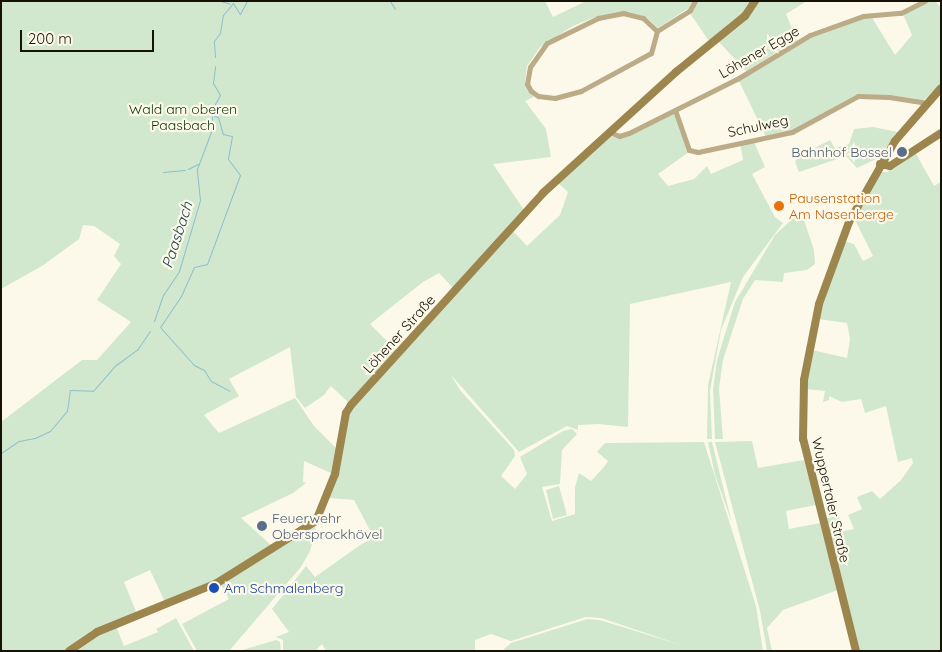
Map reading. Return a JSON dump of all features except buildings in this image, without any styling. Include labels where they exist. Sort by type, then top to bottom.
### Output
[{"type":"street","points":[[657,31],[643,18],[623,13],[575,27],[547,43],[530,67],[527,84],[538,96],[555,98],[581,91],[650,53],[657,31],[690,10],[695,1]]},
{"type":"street","name":"Löhener Straße","points":[[68,651],[97,632],[217,583],[305,531],[316,521],[335,474],[346,413],[351,405],[543,192],[744,16],[755,1]]},
{"type":"street","name":"Löhener Egge","points":[[610,132],[619,136],[629,133],[675,110],[810,35],[863,16],[901,13],[925,1]]},
{"type":"street","name":"Wuppertaler Straße","points":[[856,651],[811,476],[802,406],[812,331],[849,222],[880,164],[926,103],[941,88]]},
{"type":"street","name":"Schulweg","points":[[675,110],[689,150],[698,152],[792,132],[858,96],[890,97],[926,103]]},
{"type":"street","points":[[880,164],[890,166],[941,133]]},
{"type":"green space","name":"Wald am oberen Paasbach","points":[[1,1],[545,1],[553,17],[586,1],[752,1],[745,12],[709,41],[687,9],[658,28],[646,17],[629,12],[593,18],[573,26],[540,47],[527,66],[525,83],[534,97],[525,101],[546,129],[551,157],[493,164],[524,210],[454,289],[439,273],[423,282],[370,324],[397,351],[350,404],[331,386],[324,395],[305,408],[296,397],[290,347],[229,379],[239,396],[204,415],[219,433],[295,398],[314,426],[338,450],[333,474],[304,461],[303,482],[306,483],[293,493],[241,518],[272,546],[218,580],[165,602],[150,570],[124,582],[137,614],[88,635],[62,651],[1,651],[1,422],[82,360],[97,360],[131,322],[97,300],[121,264],[114,256],[120,244],[94,226],[83,225],[79,239],[42,266],[1,289]]},
{"type":"green space","points":[[759,1],[807,1],[786,14],[797,40],[746,71],[718,41]]},
{"type":"green space","points":[[928,1],[935,1],[941,7],[941,84],[923,101],[857,95],[792,131],[766,137],[738,79],[799,42],[871,16],[895,55],[912,35],[903,14]]},
{"type":"green space","points":[[674,113],[689,152],[658,174],[668,186],[694,179],[707,166],[711,174],[743,160],[740,143],[754,142],[765,167],[752,174],[775,217],[783,223],[743,277],[721,330],[710,391],[712,439],[707,439],[708,385],[731,282],[630,304],[628,427],[598,424],[578,425],[578,430],[567,426],[519,452],[451,375],[460,390],[514,450],[515,456],[501,476],[515,489],[527,474],[520,457],[563,431],[572,429],[577,434],[562,450],[560,484],[542,487],[552,521],[575,514],[575,487],[579,473],[591,481],[604,467],[608,461],[597,452],[605,443],[704,442],[756,606],[763,651],[502,651],[511,643],[587,619],[600,620],[681,645],[601,618],[586,617],[511,641],[491,634],[475,640],[475,651],[326,651],[322,644],[315,651],[283,651],[283,640],[276,637],[289,632],[272,609],[306,566],[315,577],[373,536],[354,500],[328,498],[352,406],[512,230],[527,246],[560,215],[568,192],[558,183],[610,136],[621,137]]},
{"type":"green space","points":[[873,127],[898,132],[878,158],[857,168],[846,156],[799,172],[792,155],[805,153],[830,140],[835,148],[849,144],[854,129]]},
{"type":"green space","points":[[915,152],[934,186],[941,182],[941,651],[858,651],[824,519],[838,516],[844,531],[854,529],[848,515],[862,509],[857,497],[872,491],[880,499],[901,480],[913,463],[912,458],[898,462],[886,406],[865,413],[861,399],[842,402],[829,396],[829,400],[823,402],[825,391],[806,389],[812,350],[847,358],[850,339],[847,323],[818,319],[844,241],[854,244],[863,261],[873,256],[854,218],[880,172],[887,172]]},
{"type":"green space","points":[[801,211],[814,250],[815,264],[807,270],[784,273],[783,282],[755,280],[743,299],[723,360],[719,388],[723,439],[715,439],[713,389],[717,360],[735,302],[775,235]]},
{"type":"green space","points":[[752,441],[758,468],[804,460],[816,505],[786,511],[789,529],[820,523],[838,590],[783,610],[767,628],[772,651],[767,651],[760,611],[715,442]]},
{"type":"green space","points":[[708,442],[712,442],[732,523],[715,475]]},
{"type":"green space","points":[[559,486],[567,515],[553,519],[546,490]]},
{"type":"green space","points":[[314,525],[316,530],[310,551],[301,567],[229,651],[197,651],[182,624],[229,599],[220,583]]},
{"type":"green space","points":[[176,618],[194,651],[72,651],[116,626],[124,646],[158,632],[156,629]]},
{"type":"green space","points":[[276,640],[280,642],[281,651],[239,651]]},
{"type":"waterway","points":[[221,1],[230,4]]},
{"type":"waterway","name":"Paasbach","points":[[215,57],[214,41],[220,33],[223,15],[233,3],[240,14],[247,1]]},
{"type":"waterway","points":[[390,1],[395,9]]},
{"type":"waterway","name":"Paasbach","points":[[154,321],[163,295],[179,271],[200,200],[197,169],[212,129],[212,109],[220,95],[213,83],[215,66]]},
{"type":"waterway","points":[[214,116],[218,117],[223,134],[232,136],[228,159],[240,175],[207,264],[194,267],[181,296],[160,327],[194,365],[204,370],[211,381],[230,391]]},
{"type":"waterway","points":[[188,169],[198,164]]},
{"type":"waterway","points":[[163,172],[185,170]]},
{"type":"waterway","name":"Paasbach","points":[[1,453],[19,441],[35,438],[50,431],[67,411],[70,390],[93,391],[116,365],[137,350],[150,331]]},
{"type":"place","name":"Bahnhof Bossel","points":[[902,152]]},
{"type":"place","name":"Pausenstation Am Nasenberge","points":[[779,206]]},
{"type":"place","name":"Feuerwehr Obersprockhövel","points":[[262,526]]},
{"type":"place","name":"Am Schmalenberg","points":[[214,588]]}]
